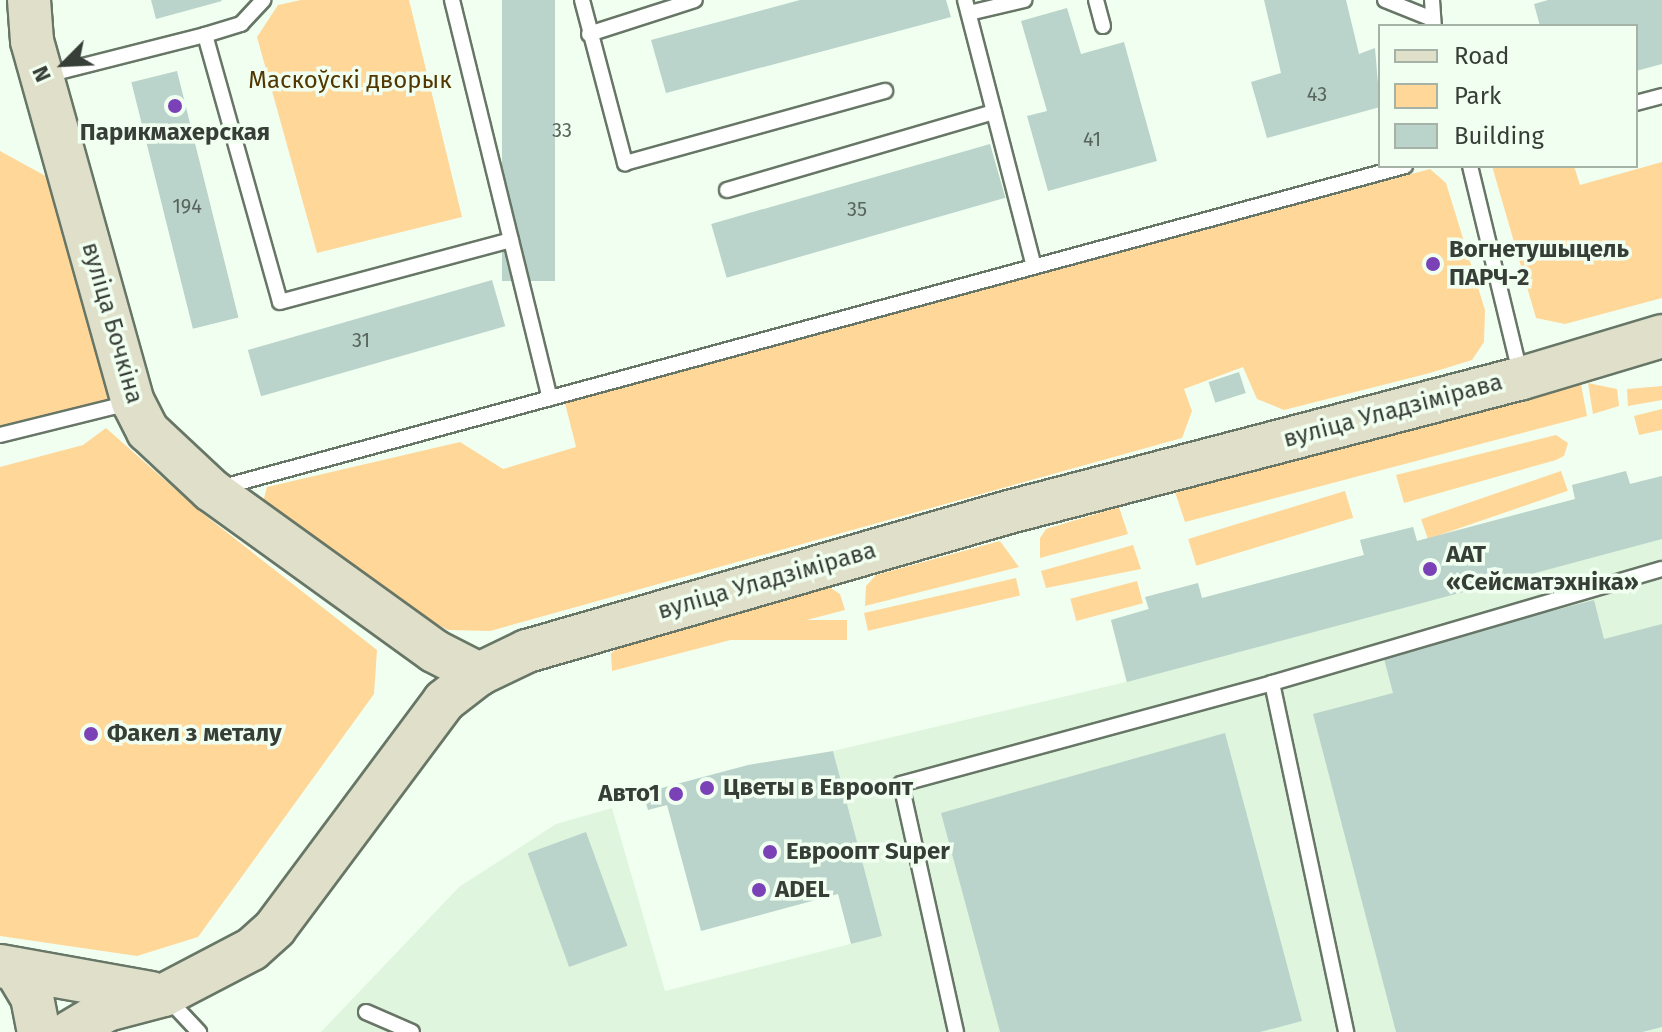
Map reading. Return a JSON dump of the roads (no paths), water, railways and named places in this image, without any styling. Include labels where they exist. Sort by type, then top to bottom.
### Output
[{"type":"main road","name":"вуліца Бочкіна","points":[[29,0],[32,41],[133,402],[148,431],[211,490],[434,651],[479,674]]},
{"type":"main road","name":"вуліца Уладзімірава","points":[[70,1032],[107,1010],[164,995],[230,963],[275,928],[401,753],[444,701],[479,674],[527,651],[700,599],[1522,378],[1662,336]]},
{"type":"main road","points":[[8,968],[164,995],[146,1032]]},
{"type":"main road","points":[[8,968],[32,997],[39,1032]]},
{"type":"lane","points":[[42,77],[241,24],[263,0]]},
{"type":"lane","points":[[452,0],[550,398]]},
{"type":"lane","points":[[582,0],[625,163],[885,91]]},
{"type":"lane","points":[[589,34],[695,0]]},
{"type":"lane","points":[[1024,0],[967,7],[1034,266]]},
{"type":"lane","points":[[1096,0],[1103,26]]},
{"type":"lane","points":[[1385,0],[1433,22],[1432,0]]},
{"type":"lane","points":[[205,35],[280,302],[511,240]]},
{"type":"lane","points":[[1638,102],[1662,96]]},
{"type":"lane","points":[[727,190],[994,112]]},
{"type":"lane","points":[[211,490],[1398,168]]},
{"type":"lane","points":[[1470,168],[1522,378]]},
{"type":"lane","points":[[0,435],[133,402]]},
{"type":"lane","points":[[956,1032],[901,784],[1272,683],[1662,569]]},
{"type":"lane","points":[[1272,683],[1346,1032]]},
{"type":"lane","points":[[164,995],[199,1032]]},
{"type":"lane","points":[[366,1012],[412,1032]]},
{"type":"place","name":"Парикмахерская","points":[[175,106]]},
{"type":"place","name":"Вогнетушыцель ПАРЧ-2","points":[[1433,264]]},
{"type":"place","name":"ААТ «Сейсматэхніка»","points":[[1430,569]]},
{"type":"place","name":"Факел з металу","points":[[91,734]]},
{"type":"place","name":"Цветы в Евроопт","points":[[707,788]]},
{"type":"place","name":"Авто1","points":[[676,794]]},
{"type":"place","name":"Евроопт Super","points":[[770,852]]},
{"type":"place","name":"ADEL","points":[[759,890]]},
{"type":"park label","name":"Маскоўскі дворык","points":[[350,81]]}]
